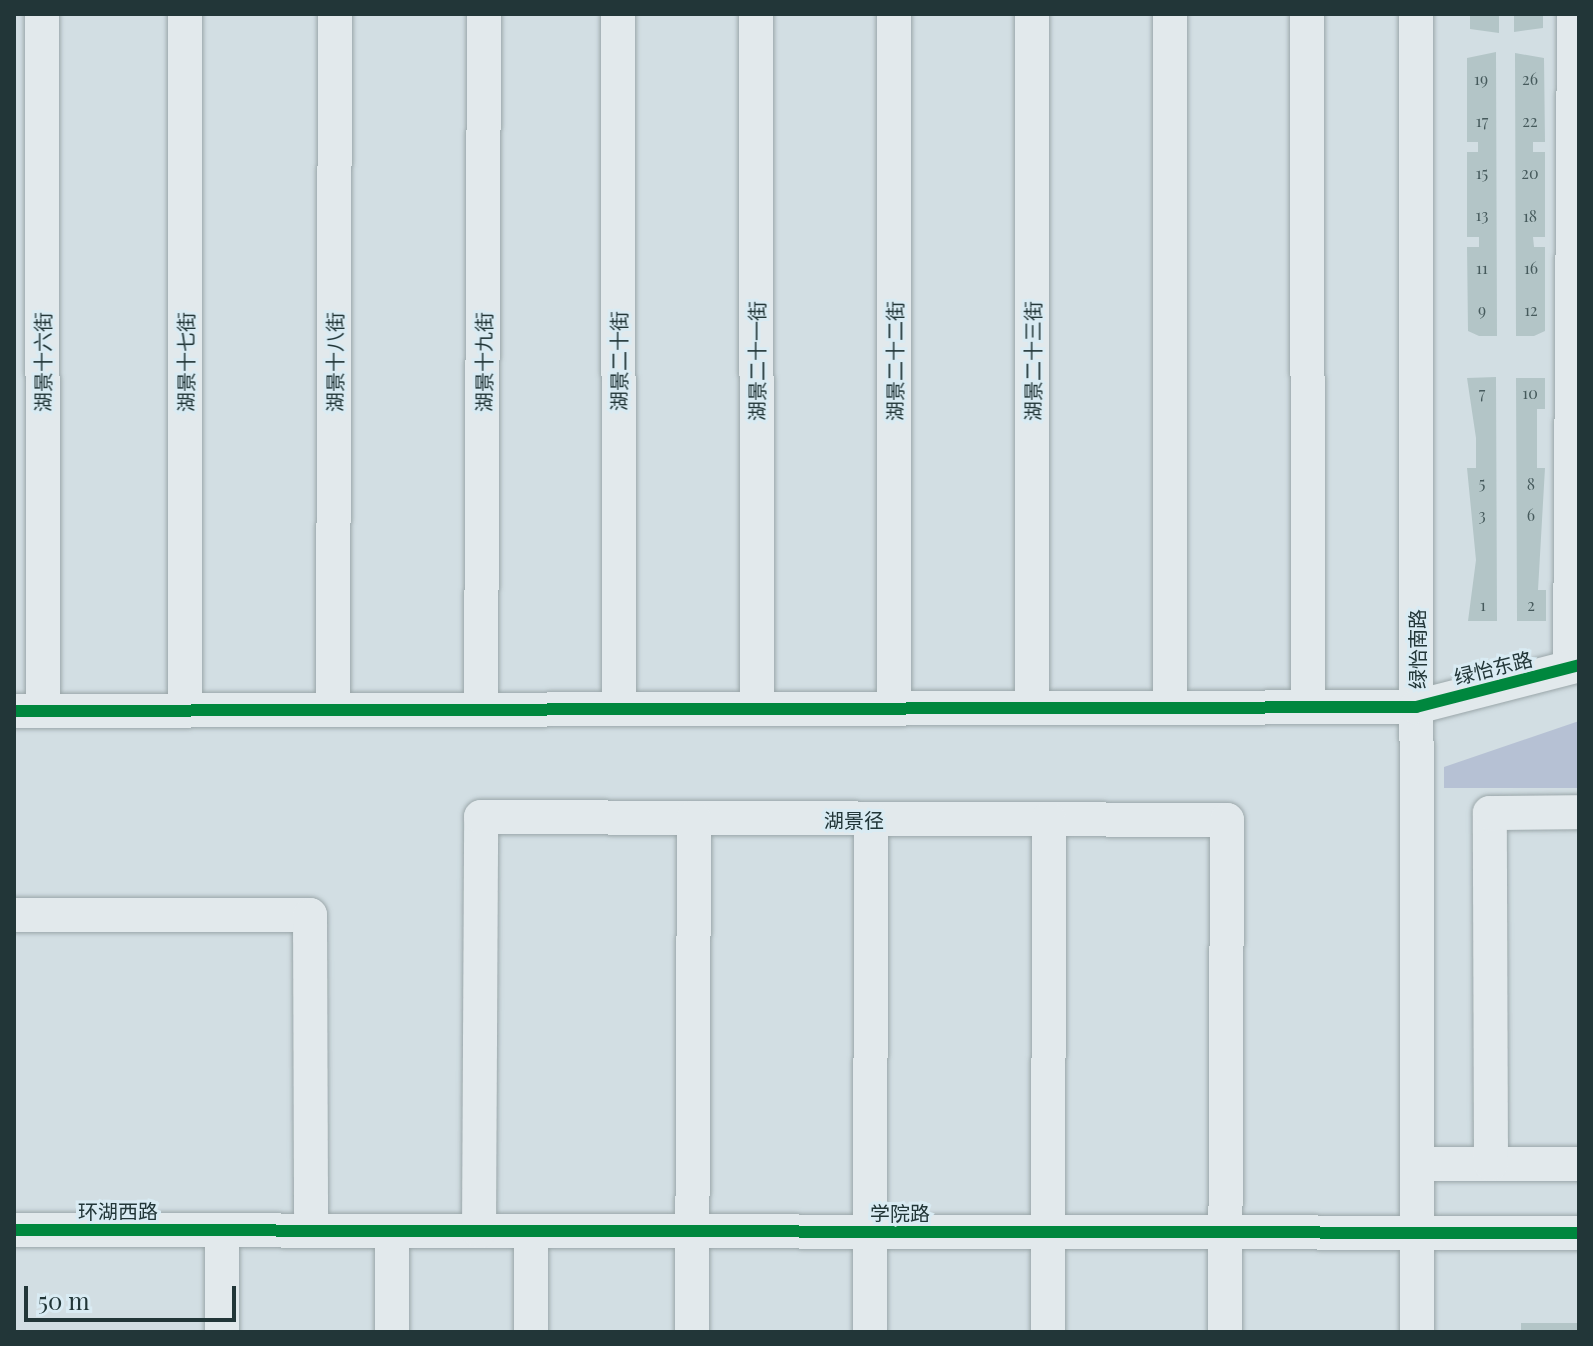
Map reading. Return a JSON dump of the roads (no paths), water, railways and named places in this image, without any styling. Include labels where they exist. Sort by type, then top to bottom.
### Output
[{"type":"street","name":"湖景十六街","points":[[28,711],[42,14]]},
{"type":"street","name":"湖景十七街","points":[[185,14],[185,710]]},
{"type":"street","name":"湖景十八街","points":[[333,710],[335,14]]},
{"type":"street","name":"湖景十九街","points":[[481,709],[484,14]]},
{"type":"street","name":"湖景二十街","points":[[618,14],[619,709]]},
{"type":"street","name":"湖景二十一街","points":[[756,14],[757,709]]},
{"type":"street","name":"湖景二十二街","points":[[894,14],[894,708]]},
{"type":"street","name":"湖景二十三街","points":[[1032,14],[1032,708]]},
{"type":"street","points":[[1170,14],[1170,707]]},
{"type":"street","points":[[1307,14],[1308,707]]},
{"type":"street","name":"绿怡南路","points":[[1416,14],[1417,1332]]},
{"type":"street","points":[[1574,14],[1575,666]]},
{"type":"street","name":"绿怡东路","points":[[28,711],[1416,707],[1575,666]]},
{"type":"street","points":[[1491,1164],[1490,813],[1579,812]]},
{"type":"street","name":"湖景径","points":[[479,1231],[481,817],[1227,820],[1226,1233]]},
{"type":"street","points":[[692,1332],[694,818]]},
{"type":"street","points":[[870,1332],[871,819]]},
{"type":"street","points":[[1048,1332],[1049,819]]},
{"type":"street","points":[[14,915],[310,915],[311,1230]]},
{"type":"street","points":[[1417,1164],[1579,1164]]},
{"type":"street","name":"环湖西路","points":[[14,1230],[222,1230]]},
{"type":"street","points":[[222,1230],[222,1332]]},
{"type":"street","name":"学院路","points":[[222,1230],[1579,1233]]},
{"type":"street","points":[[392,1231],[392,1332]]},
{"type":"street","points":[[531,1231],[531,1332]]},
{"type":"street","points":[[1225,1332],[1226,1233]]}]
